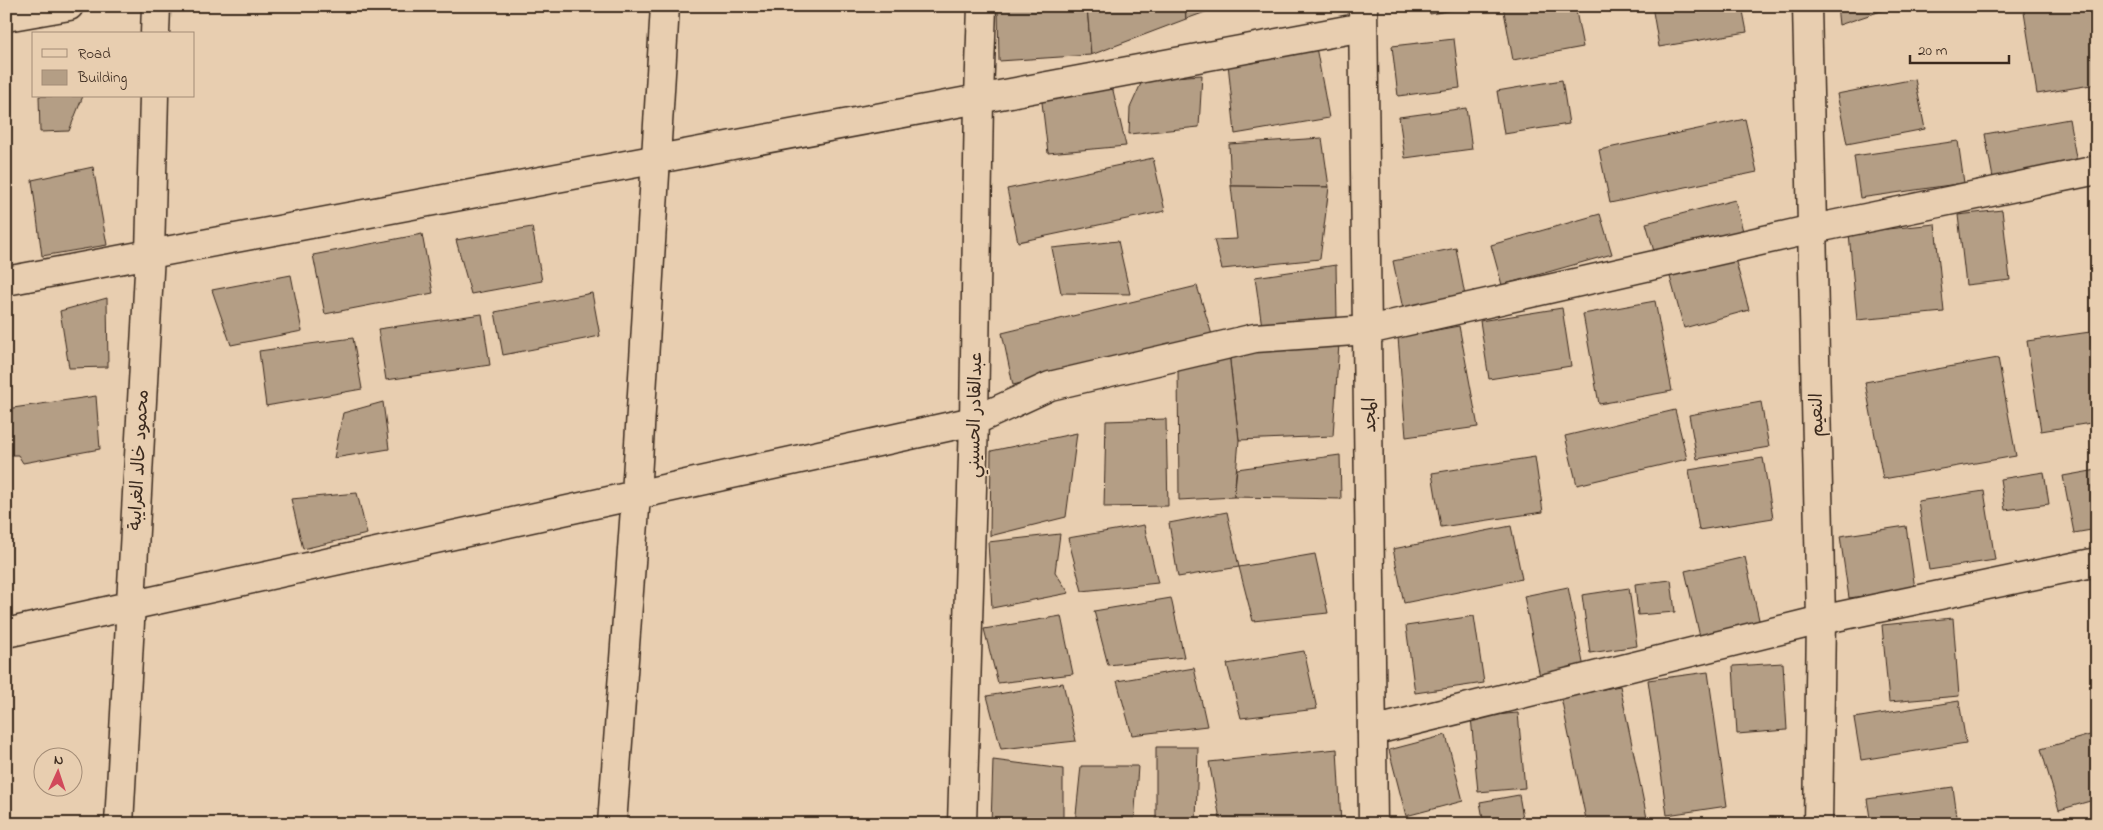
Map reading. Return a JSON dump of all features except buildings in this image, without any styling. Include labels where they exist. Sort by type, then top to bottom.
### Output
[{"type":"street","points":[[6,17],[69,6]]},
{"type":"street","points":[[155,32],[156,6]]},
{"type":"street","points":[[612,824],[636,496],[665,6]]},
{"type":"street","name":"عبدالقادر الحسيني","points":[[962,824],[974,421],[982,6]]},
{"type":"street","name":"النعيم","points":[[1807,6],[1821,620],[1818,824]]},
{"type":"street","points":[[6,281],[979,99],[1363,17]]},
{"type":"street","name":"المجد","points":[[1363,17],[1374,824]]},
{"type":"street","name":"محمود خالد الغرايبة","points":[[119,824],[150,254],[154,98]]},
{"type":"street","points":[[6,633],[974,421],[1050,386],[1255,338],[1368,330],[1813,229],[2097,170]]},
{"type":"street","points":[[1372,732],[1821,620],[2097,562]]}]
